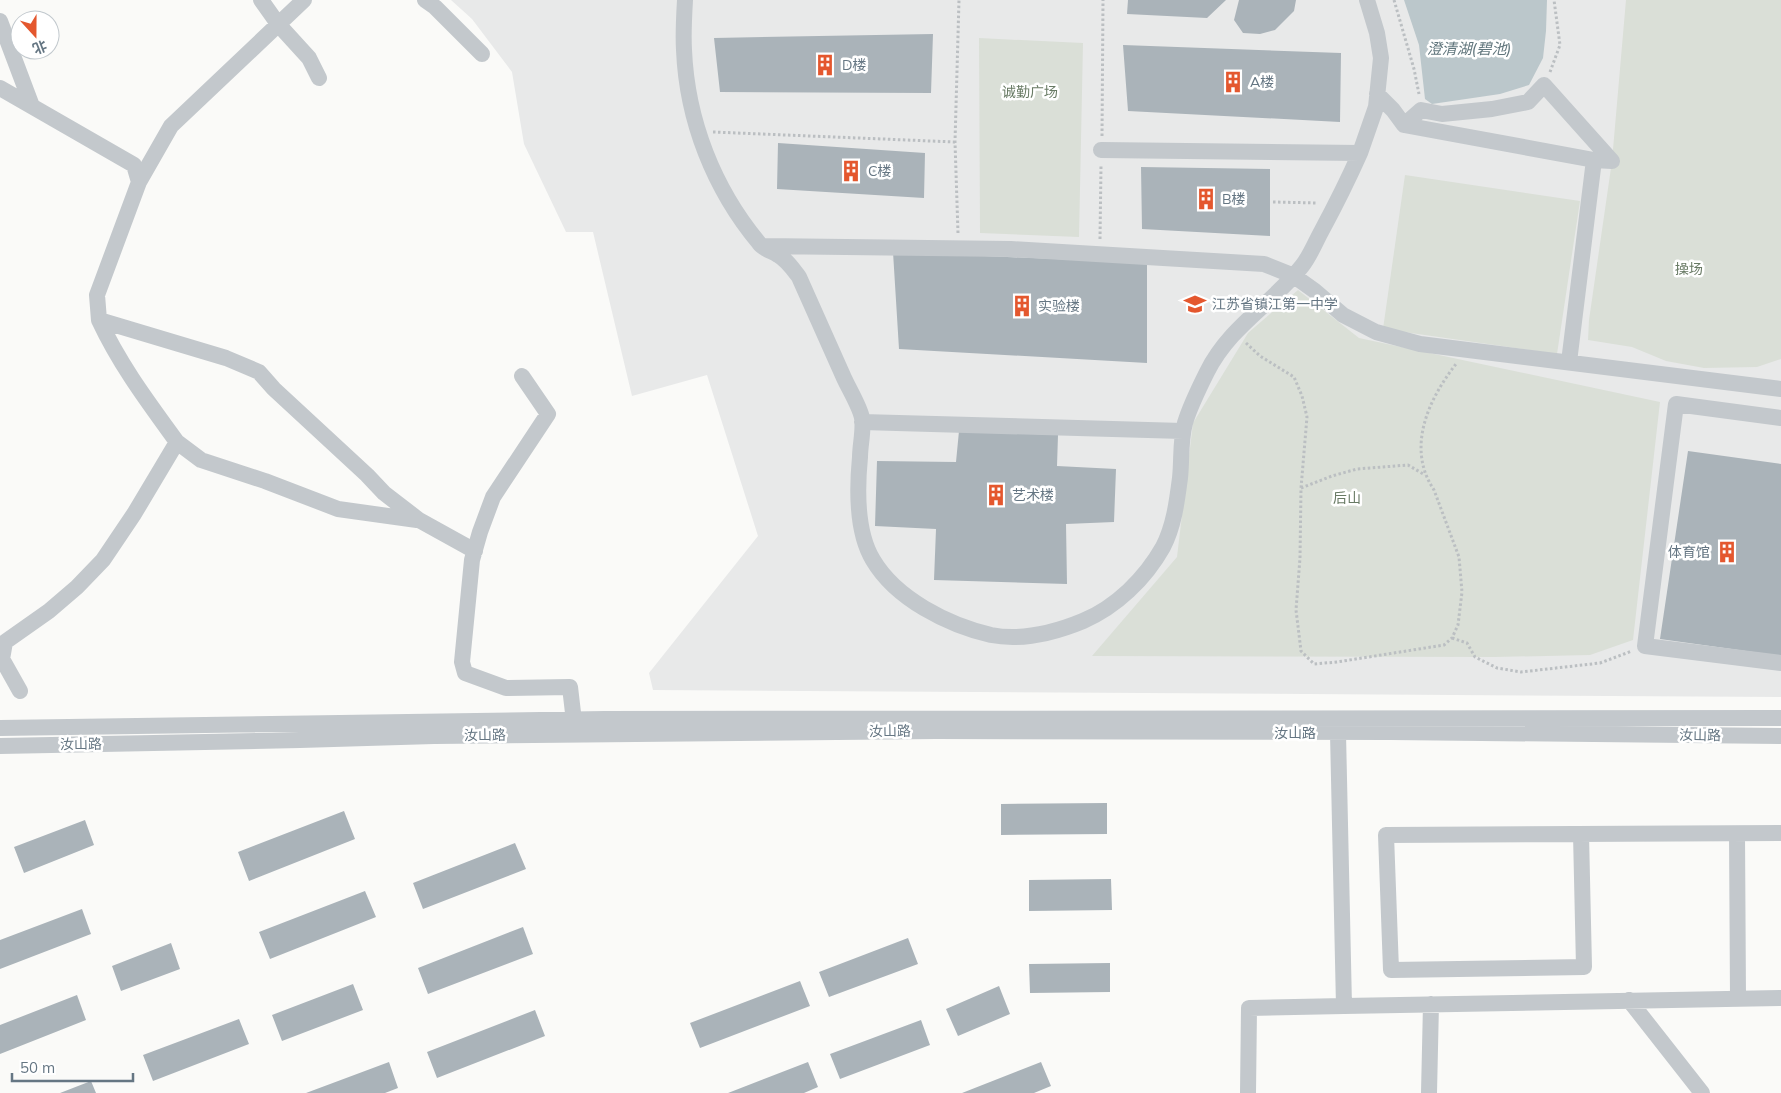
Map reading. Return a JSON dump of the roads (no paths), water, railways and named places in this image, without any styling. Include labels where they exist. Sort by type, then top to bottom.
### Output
[{"type":"street","points":[[261,0],[278,24],[310,58],[320,78]]},
{"type":"street","points":[[304,0],[171,126],[139,182],[97,295],[98,320],[113,350],[177,442],[201,460],[265,481],[338,509],[419,520]]},
{"type":"street","points":[[425,0],[482,54]]},
{"type":"street","points":[[685,0],[684,50],[686,77],[698,131],[718,181],[733,208],[760,246],[780,256],[799,277],[862,418],[859,470],[861,527],[873,560],[898,589],[933,612],[977,631],[997,636],[1016,637],[1044,634],[1066,628],[1087,619],[1111,605],[1127,592],[1163,547],[1172,524],[1180,480],[1184,431],[1194,400],[1207,370],[1237,329],[1294,276],[1305,263],[1360,153],[1376,108],[1381,58],[1377,33],[1367,0]]},
{"type":"street","points":[[0,21],[32,106]]},
{"type":"street","points":[[1377,94],[1393,110],[1404,125],[1594,160],[1612,161],[1544,84],[1528,102],[1492,109],[1442,114],[1421,110],[1404,125]]},
{"type":"street","points":[[0,88],[134,165],[139,182]]},
{"type":"street","points":[[1101,150],[1360,153]]},
{"type":"street","points":[[1569,362],[1594,160]]},
{"type":"street","points":[[760,246],[1011,249],[1264,264],[1294,276],[1343,315],[1376,332],[1420,344],[1781,390]]},
{"type":"street","points":[[98,320],[226,358],[259,372],[274,389],[384,493],[419,520],[475,551]]},
{"type":"street","points":[[522,376],[548,414],[493,496],[472,560],[462,662],[465,673],[506,688],[570,688],[574,727]]},
{"type":"street","points":[[1781,418],[1676,404],[1645,646],[1781,663]]},
{"type":"street","points":[[862,422],[1184,431]]},
{"type":"street","points":[[20,691],[2,659],[5,642],[50,610],[77,587],[103,560],[134,514],[177,442]]},
{"type":"street","name":"汝山路","points":[[0,728],[574,727],[1781,718]]},
{"type":"street","name":"汝山路","points":[[0,746],[434,736],[574,727],[1781,736]]},
{"type":"street","points":[[1338,733],[1344,1006]]},
{"type":"street","points":[[1581,834],[1584,967],[1391,970],[1386,835],[1581,834],[1737,834],[1781,833]]},
{"type":"street","points":[[1737,834],[1738,998]]},
{"type":"street","points":[[1248,1093],[1249,1008],[1781,998]]},
{"type":"street","points":[[1629,1000],[1702,1093]]},
{"type":"street","points":[[1429,1093],[1430,1004]]},
{"type":"water","name":"澄清湖(碧池)","points":[[1404,0],[1547,0],[1543,58],[1529,85],[1500,94],[1432,104],[1425,99],[1419,45]]},
{"type":"place","name":"D楼","points":[[825,65]]},
{"type":"place","name":"A楼","points":[[1233,82]]},
{"type":"place","name":"C楼","points":[[851,171]]},
{"type":"place","name":"B楼","points":[[1206,199]]},
{"type":"place","name":"江苏省镇江第一中学","points":[[1195,304]]},
{"type":"place","name":"实验楼","points":[[1022,306]]},
{"type":"place","name":"艺术楼","points":[[996,495]]},
{"type":"place","name":"体育馆","points":[[1727,552]]},
{"type":"park label","name":"诚勤广场","points":[[1030,92]]},
{"type":"park label","name":"操场","points":[[1689,269]]},
{"type":"park label","name":"后山","points":[[1347,498]]}]
